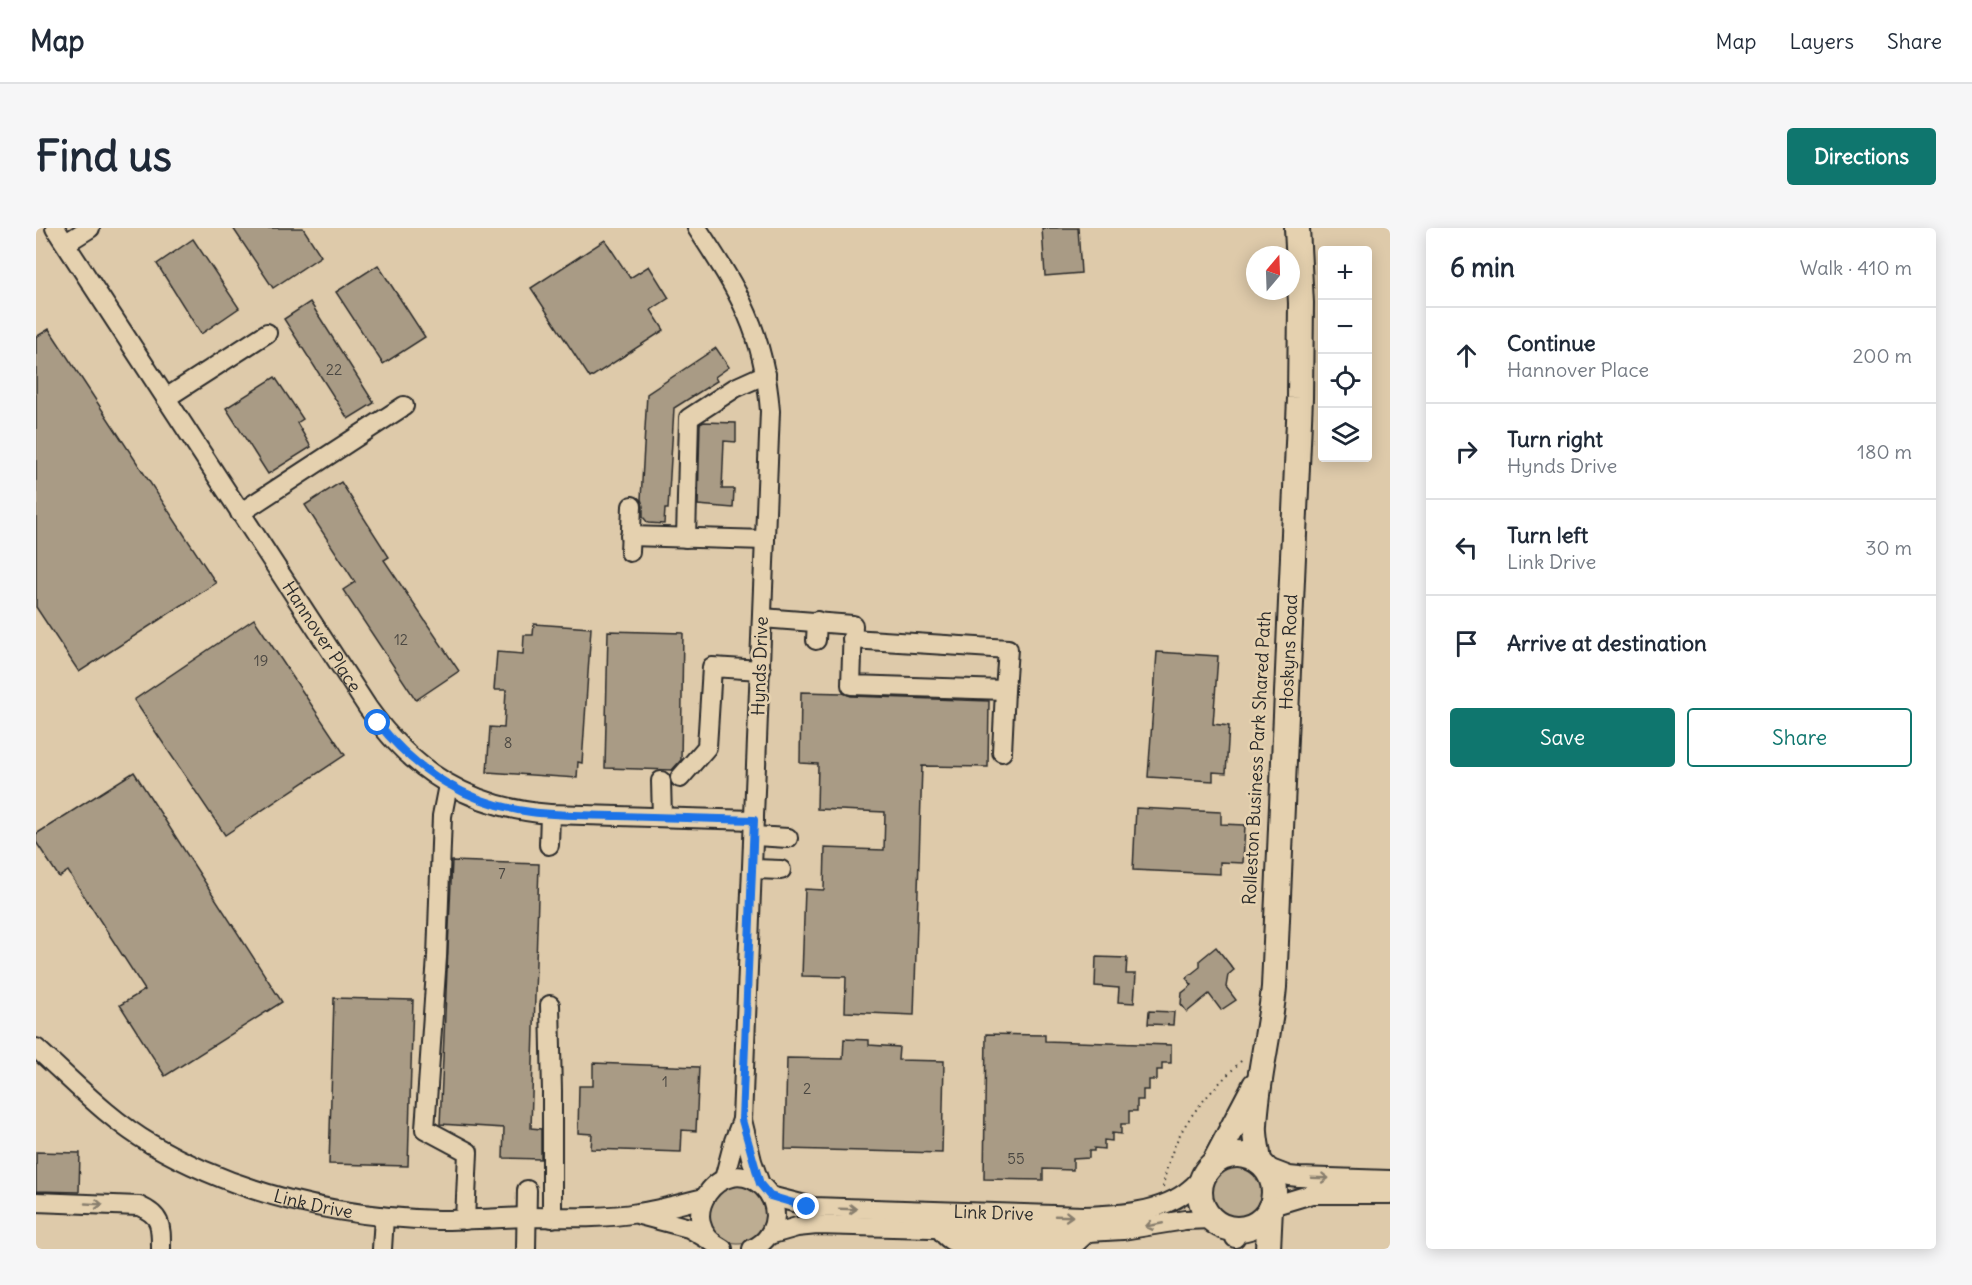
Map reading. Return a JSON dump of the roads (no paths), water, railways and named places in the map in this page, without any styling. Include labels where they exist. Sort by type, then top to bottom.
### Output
[{"type":"main road","name":"Hoskyns Road","points":[[1261,1164],[1254,1126],[1260,1075],[1271,1021],[1274,987],[1300,398],[1301,303],[1297,228]]},
{"type":"main road","name":"Hoskyns Road","points":[[1210,1167],[1260,1075]]},
{"type":"main road","points":[[1268,1249],[1274,1193],[1273,1184],[1261,1164],[1248,1157],[1237,1155],[1226,1157],[1210,1167],[1200,1186],[1203,1206],[1211,1219],[1238,1239],[1264,1218],[1271,1207]]},
{"type":"street","name":"Hannover Place","points":[[55,228],[378,723],[409,756],[447,785],[501,806],[550,814],[662,817],[754,828],[788,838]]},
{"type":"street","points":[[66,243],[90,228]]},
{"type":"street","name":"Hynds Drive","points":[[697,228],[741,299],[758,342],[766,374],[770,411],[742,1120],[724,1179]]},
{"type":"street","points":[[166,398],[267,333]]},
{"type":"street","points":[[686,538],[689,418],[735,388],[766,374]]},
{"type":"street","points":[[240,513],[404,406]]},
{"type":"street","points":[[632,506],[630,544],[686,538],[765,540]]},
{"type":"street","points":[[762,618],[853,625],[851,685],[1005,690]]},
{"type":"street","points":[[816,640],[817,621]]},
{"type":"street","points":[[852,639],[1008,649],[1002,752]]},
{"type":"street","points":[[680,778],[707,747],[712,668],[760,670]]},
{"type":"street","points":[[661,781],[662,817]]},
{"type":"street","points":[[447,785],[442,816],[437,957],[425,1129],[468,1152],[465,1220]]},
{"type":"street","points":[[549,845],[550,814]]},
{"type":"street","points":[[752,869],[781,870]]},
{"type":"street","points":[[550,1005],[552,1218]]},
{"type":"street","name":"Link Drive","points":[[36,1048],[131,1131],[164,1151],[242,1185],[292,1201],[337,1211],[384,1217],[465,1220],[635,1214],[704,1198]]},
{"type":"street","name":"Hynds Drive","points":[[742,1120],[765,1190],[774,1207],[775,1219],[769,1235]]},
{"type":"street","points":[[1261,1164],[1289,1176],[1390,1180]]},
{"type":"street","name":"Link Drive","points":[[724,1179],[743,1177],[765,1190],[802,1206],[1071,1216],[1106,1215],[1150,1208],[1165,1203],[1180,1197],[1192,1188],[1210,1167]]},
{"type":"street","points":[[717,1245],[703,1228],[700,1218],[704,1198],[712,1187],[724,1179]]},
{"type":"street","points":[[526,1190],[526,1249]]},
{"type":"street","points":[[1271,1207],[1312,1194],[1390,1194]]},
{"type":"street","points":[[36,1202],[139,1206],[151,1212],[160,1223],[161,1249]]},
{"type":"street","name":"Link Drive","points":[[635,1214],[689,1228],[717,1245]]},
{"type":"street","points":[[382,1249],[384,1217]]},
{"type":"street","name":"Link Drive","points":[[769,1235],[797,1227],[817,1225],[1088,1232],[1211,1219]]},
{"type":"street","points":[[752,1249],[760,1245],[769,1235]]}]
